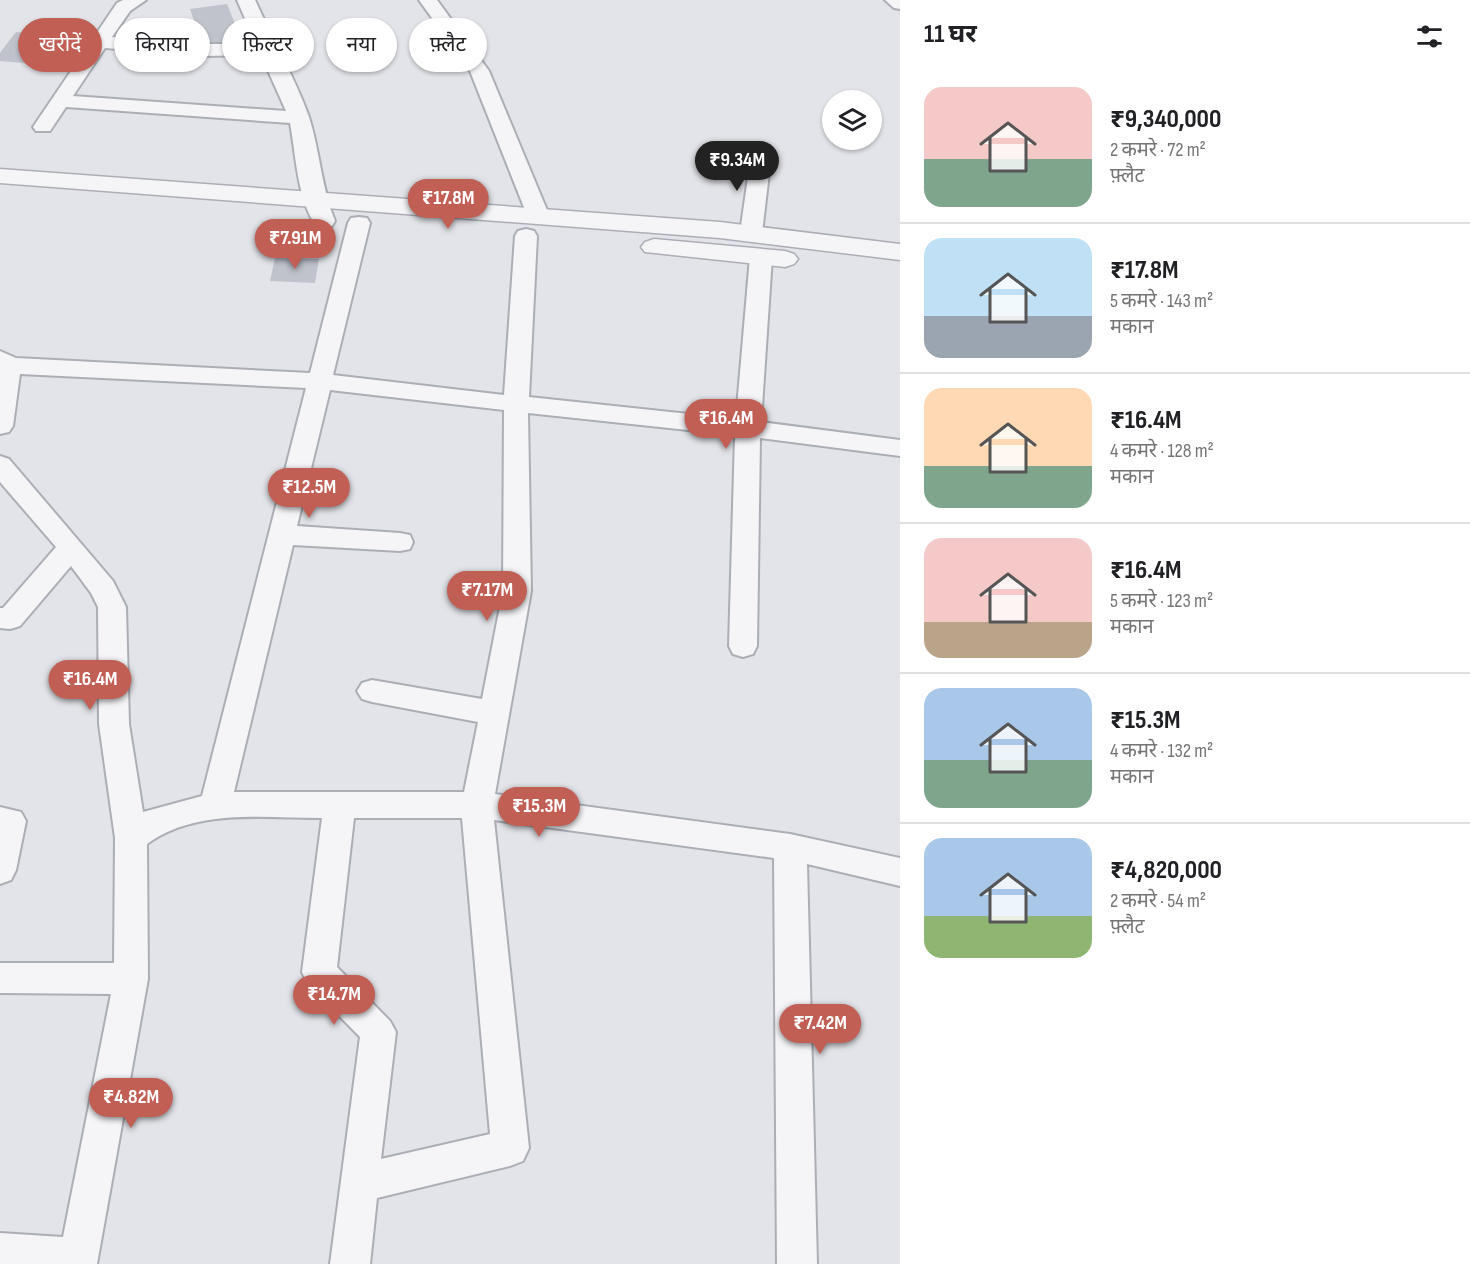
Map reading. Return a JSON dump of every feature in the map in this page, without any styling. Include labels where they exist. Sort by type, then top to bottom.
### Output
[{"type":"street","points":[[138,0],[123,7],[102,42],[222,50]]},
{"type":"street","points":[[246,0],[255,18]]},
{"type":"street","points":[[360,1183],[510,1148],[477,805],[517,591],[516,404],[532,225],[479,71],[428,0]]},
{"type":"street","points":[[894,0],[900,4]]},
{"type":"street","points":[[43,127],[82,72]]},
{"type":"street","points":[[280,72],[299,118],[319,210]]},
{"type":"street","points":[[62,101],[299,118]]},
{"type":"street","points":[[752,233],[761,156]]},
{"type":"street","points":[[0,176],[319,210],[359,223],[532,225],[752,233],[900,252]]},
{"type":"street","points":[[0,194],[319,210],[532,225],[761,257],[900,271]]},
{"type":"street","points":[[215,805],[359,223]]},
{"type":"street","points":[[743,646],[748,428],[761,257]]},
{"type":"street","points":[[0,426],[3,363],[320,381],[748,428],[900,448]]},
{"type":"street","points":[[0,465],[71,547],[103,588],[112,607],[114,724],[153,825],[131,979],[78,1261],[0,1252]]},
{"type":"street","points":[[282,535],[400,542]]},
{"type":"street","points":[[0,618],[10,619],[71,547]]},
{"type":"street","points":[[372,691],[494,713]]},
{"type":"street","points":[[340,804],[319,972],[378,1032],[350,1264]]},
{"type":"street","points":[[153,825],[215,805],[477,805],[790,847],[900,872]]},
{"type":"street","points":[[0,820],[10,821],[0,870]]},
{"type":"street","points":[[790,847],[797,1264]]},
{"type":"street","points":[[0,978],[131,979]]},
{"type":"building","points":[[227,4],[233,18],[222,18],[222,43],[210,44],[210,18],[193,18],[190,9]]},
{"type":"building","points":[[18,32],[18,62],[0,61],[0,53]]},
{"type":"building","points":[[275,258],[319,259],[315,283],[270,281]]}]
